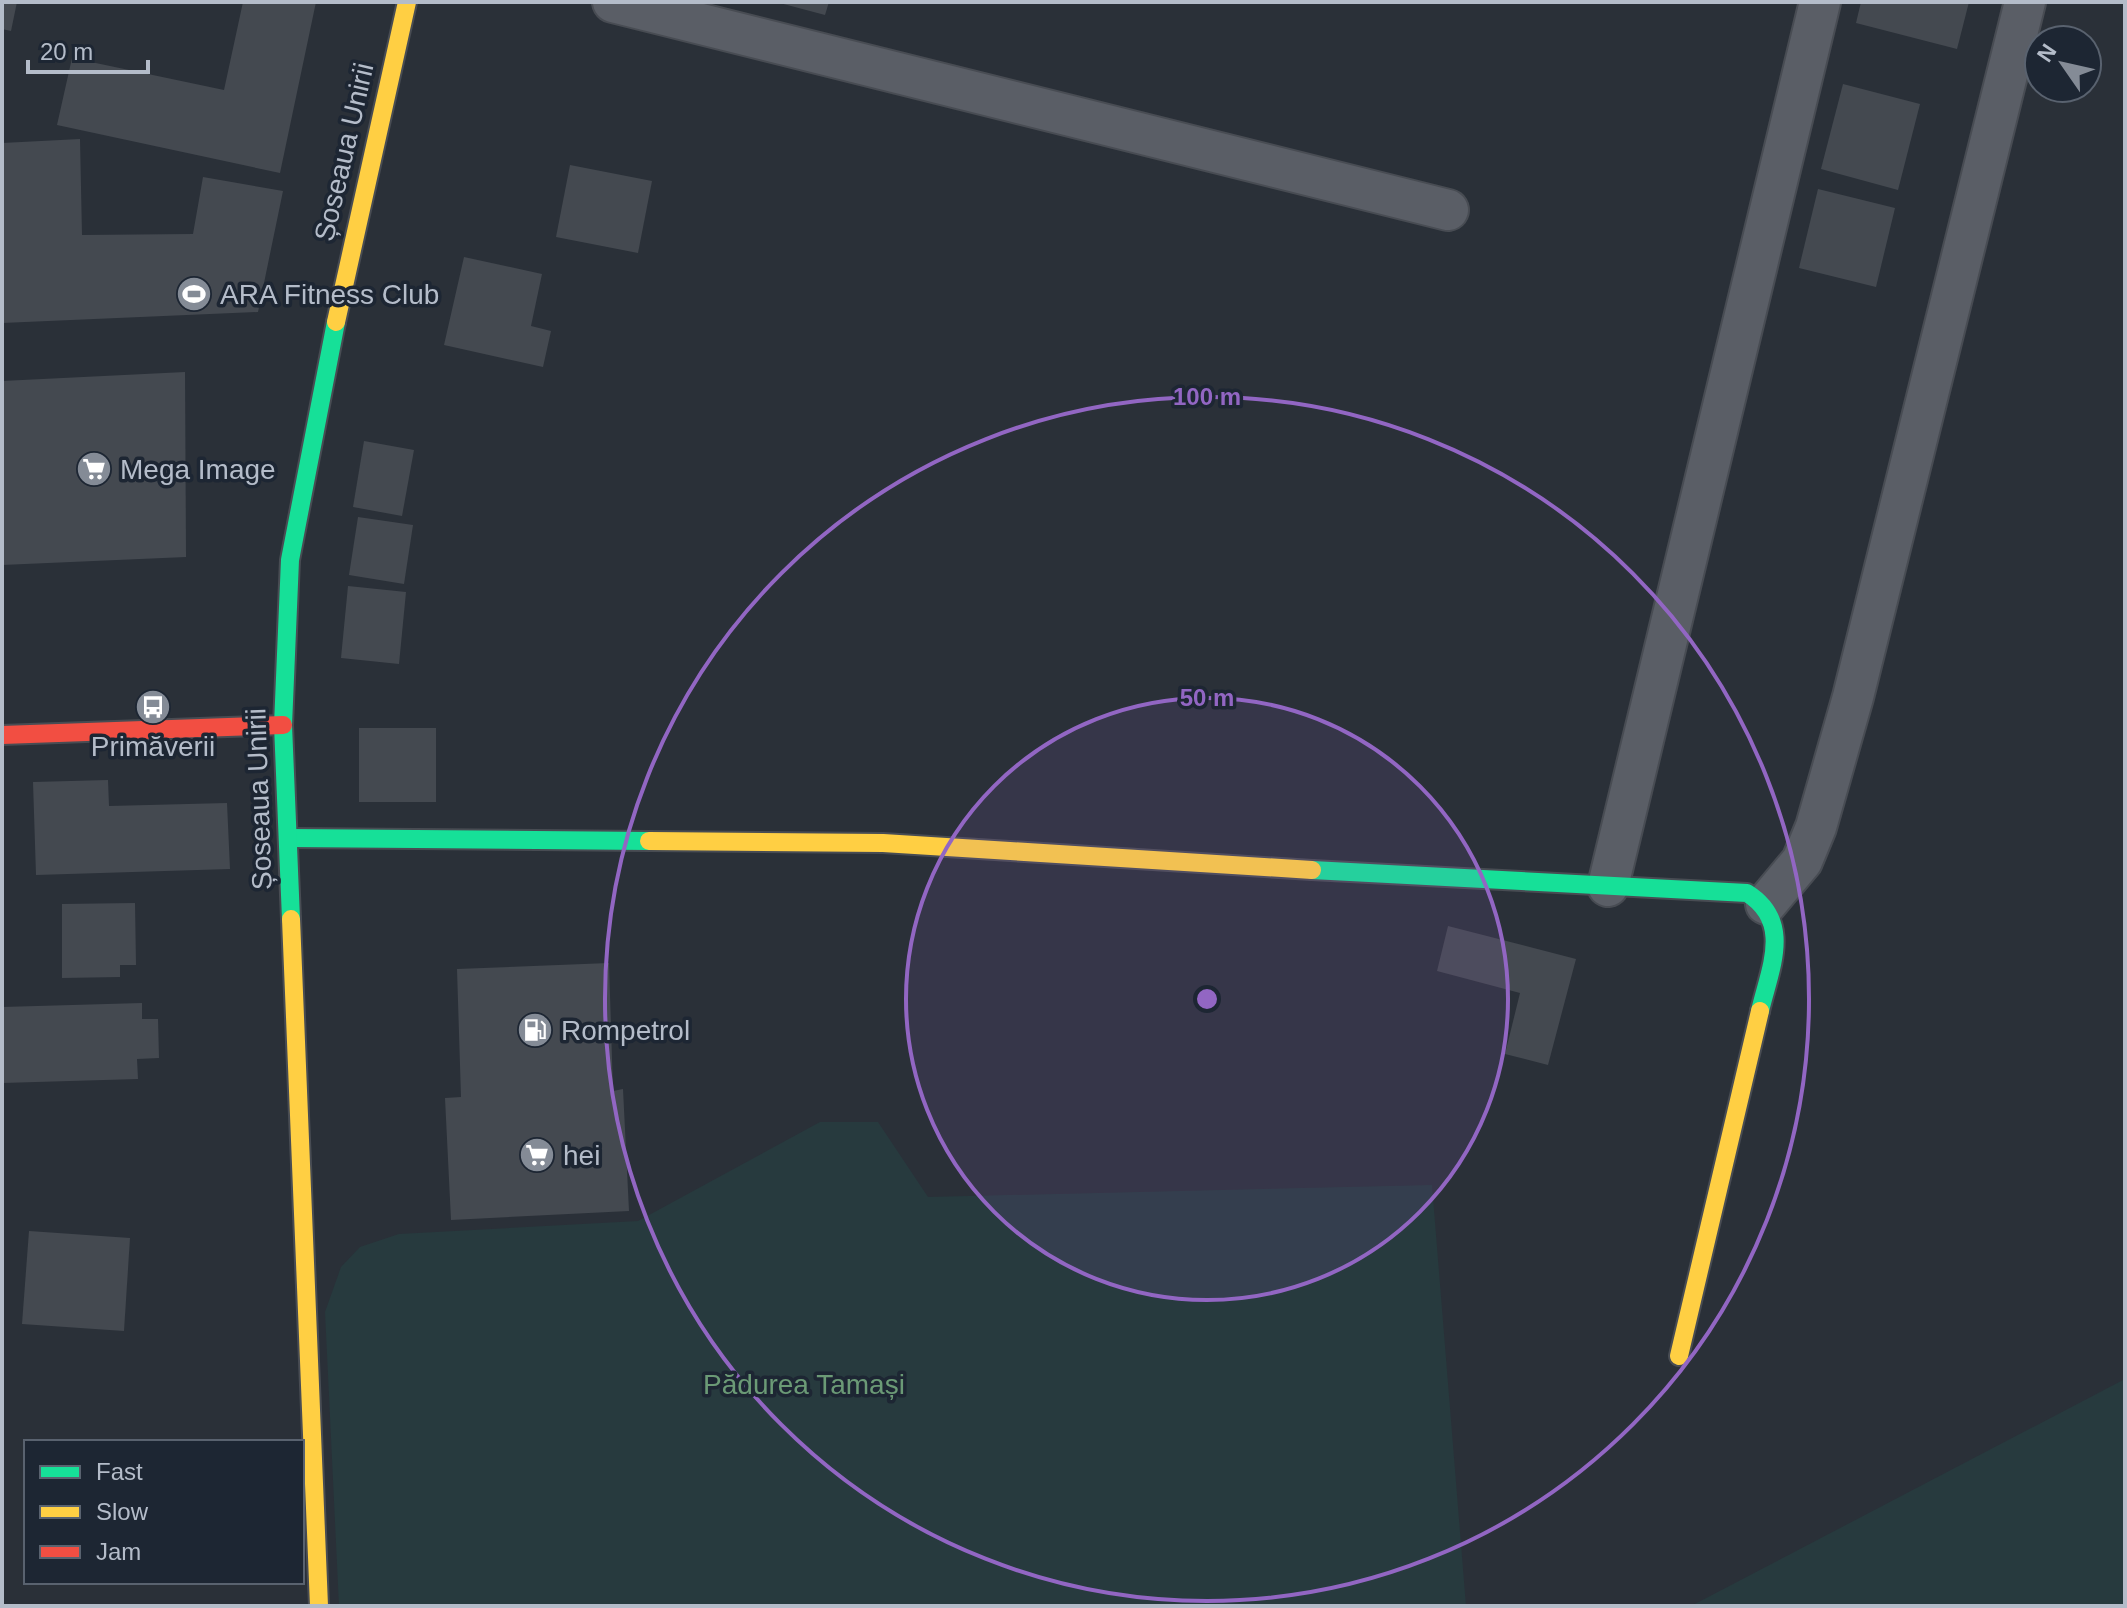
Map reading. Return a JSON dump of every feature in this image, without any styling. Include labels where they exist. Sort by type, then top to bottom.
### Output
[{"type":"street","name":"Șoseaua Unirii","points":[[319,1606],[283,725],[290,560],[328,356],[407,2]]},
{"type":"street","points":[[613,2],[1448,210]]},
{"type":"street","points":[[1608,886],[1820,2]]},
{"type":"street","points":[[1766,904],[1794,874],[1806,850],[1853,697],[2025,2]]},
{"type":"street","points":[[2,735],[283,725]]},
{"type":"street","points":[[289,838],[883,843],[1747,893],[1766,904],[1776,925],[1773,954],[1679,1356]]},
{"type":"green space","name":"Pădurea Tamași","points":[[820,1122],[878,1122],[928,1197],[1432,1185],[1466,1606],[339,1606],[325,1312],[341,1267],[360,1247],[399,1234],[638,1221]]},
{"type":"green space","points":[[2125,1379],[2125,1606],[1691,1606]]},
{"type":"building","points":[[2,2],[17,2],[11,31],[2,29]]},
{"type":"building","points":[[243,2],[316,2],[280,173],[57,125],[72,58],[224,90]]},
{"type":"building","points":[[776,2],[829,2],[825,15]]},
{"type":"building","points":[[1861,2],[1969,2],[1957,49],[1856,23]]},
{"type":"building","points":[[1843,84],[1920,104],[1898,190],[1821,169]]},
{"type":"building","points":[[80,139],[82,235],[193,234],[203,177],[283,191],[258,312],[2,323],[2,143]]},
{"type":"building","points":[[570,165],[652,181],[638,253],[556,237]]},
{"type":"building","points":[[1818,189],[1895,208],[1876,287],[1799,268]]},
{"type":"building","points":[[464,257],[542,274],[531,326],[551,331],[543,367],[444,345]]},
{"type":"building","name":"Mega Image","points":[[185,372],[186,557],[2,565],[2,381]]},
{"type":"building","points":[[364,441],[414,450],[402,516],[353,507]]},
{"type":"building","points":[[358,517],[413,525],[404,584],[349,575]]},
{"type":"building","points":[[348,586],[406,592],[399,664],[341,658]]},
{"type":"building","points":[[359,728],[436,728],[436,802],[359,802]]},
{"type":"building","points":[[108,780],[109,806],[227,803],[230,869],[36,875],[33,782]]},
{"type":"building","points":[[135,903],[136,965],[120,965],[120,977],[62,978],[62,904]]},
{"type":"building","points":[[1448,926],[1576,959],[1548,1065],[1505,1054],[1520,993],[1437,971]]},
{"type":"building","points":[[609,963],[613,1091],[623,1089],[629,1211],[451,1220],[445,1098],[461,1097],[457,969]]},
{"type":"building","points":[[142,1003],[142,1019],[158,1019],[159,1058],[137,1059],[138,1079],[2,1083],[2,1007]]},
{"type":"building","points":[[29,1231],[130,1238],[124,1331],[22,1324]]},
{"type":"traffic: fast","points":[[291,919],[283,725],[290,560],[336,322]]},
{"type":"traffic: fast","points":[[289,838],[649,841]]},
{"type":"traffic: fast","points":[[1312,870],[1747,893],[1761,905],[1770,918],[1774,932],[1772,962],[1760,1011]]},
{"type":"traffic: slow","points":[[336,322],[407,2]]},
{"type":"traffic: slow","points":[[649,841],[883,843],[1312,870]]},
{"type":"traffic: slow","points":[[291,919],[319,1606]]},
{"type":"traffic: slow","points":[[1679,1356],[1760,1011]]},
{"type":"traffic: jam","points":[[2,735],[283,725]]},
{"type":"place","name":"ARA Fitness Club","points":[[194,294]]},
{"type":"place","name":"Mega Image","points":[[94,469]]},
{"type":"place","name":"Primăverii","points":[[153,707]]},
{"type":"place","name":"Rompetrol","points":[[535,1030]]},
{"type":"place","name":"hei","points":[[537,1155]]}]
